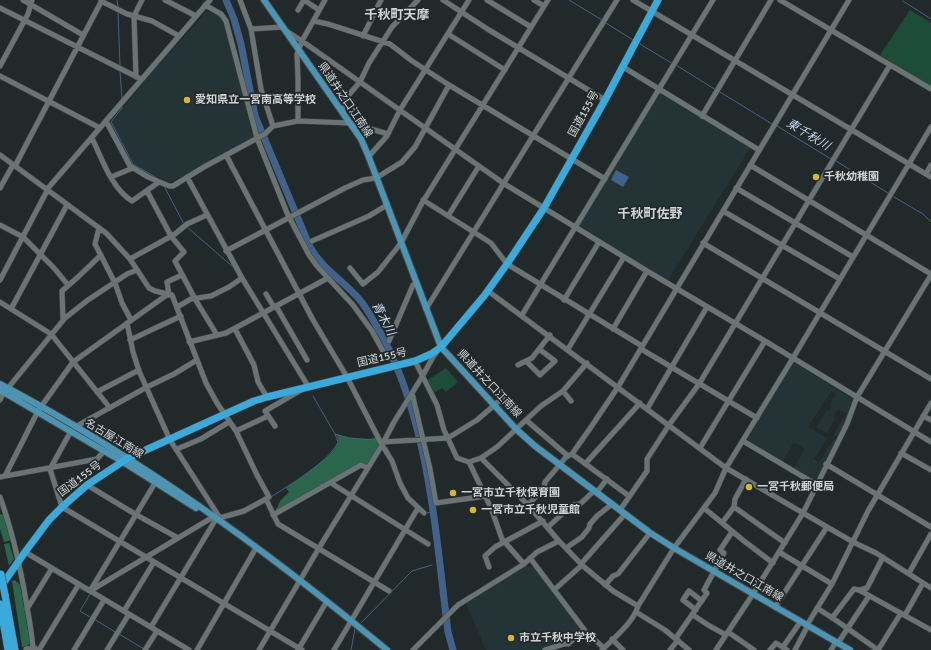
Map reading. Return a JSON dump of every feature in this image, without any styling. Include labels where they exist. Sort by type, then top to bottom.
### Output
[{"type":"highway","name":"国道155号","points":[[0,588],[24,552],[62,507],[87,484],[125,460],[242,406],[267,397],[415,361],[431,354],[441,347],[488,291],[544,208],[605,100],[658,0]]},
{"type":"highway","name":"国道155号","points":[[652,12],[661,0]]},
{"type":"highway","points":[[0,572],[15,650]]},
{"type":"highway","points":[[0,604],[8,650]]},
{"type":"main road","name":"県道井之口江南線","points":[[264,0],[350,122],[368,155],[441,347],[495,404],[516,429],[535,446],[650,533],[850,650]]},
{"type":"main road","name":"名古屋江南線","points":[[0,384],[4,390],[169,485],[217,518],[300,580],[387,650]]},
{"type":"main road","name":"名古屋江南線","points":[[73,429],[104,451],[125,460],[155,483],[207,515],[217,518]]},
{"type":"street","points":[[23,0],[32,2],[83,35]]},
{"type":"street","points":[[0,188],[14,166],[101,0],[134,16],[152,21],[179,36]]},
{"type":"street","points":[[138,78],[134,16],[142,0]]},
{"type":"street","points":[[165,0],[196,16]]},
{"type":"street","points":[[0,280],[47,191],[106,121],[138,78],[179,36],[210,0]]},
{"type":"street","points":[[240,0],[251,28],[261,89],[274,126]]},
{"type":"street","points":[[298,10],[304,0],[319,10]]},
{"type":"street","points":[[298,121],[297,54],[302,41],[325,0]]},
{"type":"street","points":[[364,36],[381,0]]},
{"type":"street","points":[[343,113],[346,98],[360,82],[369,63],[392,27],[418,0]]},
{"type":"street","points":[[443,0],[518,48],[605,100]]},
{"type":"street","points":[[368,155],[370,155],[388,134],[400,110],[469,0]]},
{"type":"street","points":[[487,0],[531,27]]},
{"type":"street","points":[[534,0],[544,6]]},
{"type":"street","points":[[350,268],[363,284],[378,272],[401,243],[423,200],[548,0]]},
{"type":"street","points":[[426,309],[617,0]]},
{"type":"street","points":[[633,0],[931,177]]},
{"type":"street","points":[[522,315],[539,284],[576,227],[713,0]]},
{"type":"street","points":[[702,116],[771,0]]},
{"type":"street","points":[[780,0],[931,89]]},
{"type":"street","points":[[528,505],[544,488],[545,482],[570,455],[591,428],[618,387],[849,0]]},
{"type":"street","points":[[0,66],[32,2]]},
{"type":"street","points":[[205,5],[221,14],[226,21],[257,138],[289,218],[309,255],[353,305],[372,331],[384,353]]},
{"type":"street","points":[[0,8],[138,78]]},
{"type":"street","points":[[314,21],[390,44],[412,61],[449,85],[604,179]]},
{"type":"street","points":[[251,28],[284,29],[503,183],[647,272],[677,288],[931,442]]},
{"type":"street","points":[[448,34],[505,70]]},
{"type":"street","points":[[554,590],[582,565],[622,512],[629,496],[647,471],[647,459],[669,425],[699,384],[890,65]]},
{"type":"street","points":[[623,67],[759,150]]},
{"type":"street","points":[[0,76],[100,128]]},
{"type":"street","points":[[226,251],[345,188],[363,180],[376,178],[402,162],[415,147],[449,85]]},
{"type":"street","points":[[106,121],[130,166],[148,177],[169,186],[173,186],[265,134],[274,126],[298,121],[350,122],[388,134]]},
{"type":"street","points":[[530,558],[584,630],[603,649],[629,622],[674,548],[715,493],[726,468],[931,126]]},
{"type":"street","points":[[92,138],[111,177],[120,191],[132,201],[159,182]]},
{"type":"street","points":[[0,155],[111,238],[130,259],[149,288],[155,292],[172,295],[206,383],[236,432],[269,497],[244,511],[217,518],[178,538],[90,591]]},
{"type":"street","points":[[226,155],[299,293],[383,444],[408,498],[424,513]]},
{"type":"street","points":[[716,650],[773,563],[803,513],[847,424],[857,397],[931,274],[750,165]]},
{"type":"street","points":[[926,174],[931,165]]},
{"type":"street","points":[[448,216],[479,166]]},
{"type":"street","points":[[111,177],[133,168]]},
{"type":"street","points":[[187,177],[226,251],[308,386],[265,411],[275,426]]},
{"type":"street","points":[[736,188],[853,258]]},
{"type":"street","points":[[147,191],[171,236],[184,252],[175,261],[195,299],[217,335]]},
{"type":"street","points":[[423,200],[491,243],[507,264],[699,384],[757,418]]},
{"type":"street","points":[[11,309],[67,205]]},
{"type":"street","points":[[312,241],[369,216],[387,205]]},
{"type":"street","points":[[723,211],[840,280]]},
{"type":"street","points":[[130,259],[171,236],[187,224],[207,215]]},
{"type":"street","points":[[0,225],[23,237],[40,253],[68,285]]},
{"type":"street","points":[[99,228],[95,244],[115,283],[129,321],[132,352],[139,370],[170,440],[177,449],[217,518]]},
{"type":"street","points":[[564,300],[599,242]]},
{"type":"street","points":[[703,243],[931,379]]},
{"type":"street","points":[[63,320],[62,290],[101,255]]},
{"type":"street","points":[[568,349],[624,257]]},
{"type":"street","points":[[0,400],[4,390],[63,320],[88,300],[127,274],[137,270]]},
{"type":"street","points":[[613,329],[647,272]]},
{"type":"street","points":[[168,294],[167,282],[182,275]]},
{"type":"street","points":[[177,307],[191,299],[211,296],[230,287],[242,278]]},
{"type":"street","points":[[189,342],[226,333],[328,278]]},
{"type":"street","points":[[389,341],[413,285],[416,283]]},
{"type":"street","points":[[488,291],[550,335],[726,468],[852,542],[883,557],[931,588]]},
{"type":"street","points":[[2,477],[39,409],[73,362],[168,294]]},
{"type":"street","points":[[266,294],[275,306],[307,360]]},
{"type":"street","points":[[0,302],[51,334],[110,408]]},
{"type":"street","points":[[647,409],[707,307]]},
{"type":"street","points":[[130,340],[181,316]]},
{"type":"street","points":[[235,328],[254,365],[258,382],[267,397]]},
{"type":"street","points":[[518,365],[532,358],[550,335]]},
{"type":"street","points":[[700,448],[765,341]]},
{"type":"street","points":[[260,650],[319,548],[383,444],[404,405],[433,357],[441,347]]},
{"type":"street","points":[[526,361],[540,375],[555,361],[539,349]]},
{"type":"street","points":[[197,360],[174,374],[146,387],[73,429],[50,468],[62,507],[271,631],[300,650],[327,601]]},
{"type":"street","points":[[415,361],[437,405],[444,430],[458,458],[469,462],[481,458],[541,406],[563,392],[587,363]]},
{"type":"street","points":[[97,392],[139,370]]},
{"type":"street","points":[[563,392],[571,401]]},
{"type":"street","points":[[412,394],[424,439],[436,503],[486,496]]},
{"type":"street","points":[[383,444],[424,439],[448,438],[476,420],[505,396]]},
{"type":"street","points":[[586,464],[640,403]]},
{"type":"street","points":[[770,650],[776,643],[785,648],[817,608],[832,584],[877,495],[931,403]]},
{"type":"street","points":[[236,432],[268,416]]},
{"type":"street","points":[[923,416],[931,420]]},
{"type":"street","points":[[526,420],[570,455],[586,464],[629,496]]},
{"type":"street","points":[[177,449],[201,439],[229,422]]},
{"type":"street","points":[[743,441],[817,485]]},
{"type":"street","points":[[2,477],[97,459],[104,451]]},
{"type":"street","points":[[901,453],[931,470]]},
{"type":"street","points":[[481,458],[528,505],[582,565],[613,591],[638,606]]},
{"type":"street","points":[[469,462],[486,496],[502,539],[524,564]]},
{"type":"street","points":[[826,464],[931,527]]},
{"type":"street","points":[[274,515],[361,465],[368,468]]},
{"type":"street","points":[[722,523],[734,507],[735,499],[746,479]]},
{"type":"street","points":[[548,528],[568,508],[572,505],[580,504],[607,480]]},
{"type":"street","points":[[90,591],[155,483]]},
{"type":"street","points":[[331,483],[428,544]]},
{"type":"street","points":[[87,484],[135,514],[178,538]]},
{"type":"street","points":[[0,497],[8,517],[18,562],[33,649]]},
{"type":"street","points":[[266,499],[278,524],[389,591]]},
{"type":"street","points":[[566,548],[582,537],[597,516],[612,504]]},
{"type":"street","points":[[734,507],[785,543]]},
{"type":"street","points":[[334,650],[418,508]]},
{"type":"street","points":[[704,508],[732,532],[773,563]]},
{"type":"street","points":[[150,627],[217,518]]},
{"type":"street","points":[[489,567],[485,556],[495,547],[543,521]]},
{"type":"street","points":[[776,607],[827,527]]},
{"type":"street","points":[[670,650],[707,593],[704,590],[724,553],[720,550],[732,532]]},
{"type":"street","points":[[605,585],[613,576],[618,574],[650,533]]},
{"type":"street","points":[[909,573],[931,534]]},
{"type":"street","points":[[413,650],[458,605],[524,564],[537,552],[559,541]]},
{"type":"street","points":[[197,650],[256,548]]},
{"type":"street","points":[[24,552],[189,650]]},
{"type":"street","points":[[779,552],[832,584]]},
{"type":"street","points":[[860,590],[867,588],[883,557]]},
{"type":"street","points":[[107,650],[154,562]]},
{"type":"street","points":[[27,610],[52,568]]},
{"type":"street","points":[[817,608],[878,650],[923,583]]},
{"type":"street","points":[[26,649],[39,650],[79,584]]},
{"type":"street","points":[[832,618],[854,589],[860,590],[931,630]]},
{"type":"street","points":[[702,601],[689,591],[683,600],[708,625],[727,633],[754,650]]},
{"type":"street","points":[[831,650],[869,596]]},
{"type":"street","points":[[74,650],[104,600]]},
{"type":"street","points":[[636,612],[665,630],[689,650]]},
{"type":"street","points":[[795,650],[806,629],[804,623]]},
{"type":"street","points":[[545,650],[568,644],[584,630]]},
{"type":"street","points":[[145,650],[157,631]]},
{"type":"street","points":[[612,640],[623,650]]},
{"type":"shaded area","name":"愛知県立一宮南高等学校","points":[[207,11],[212,13],[214,11],[226,22],[253,138],[170,182],[148,173],[133,164],[111,123],[153,71]]},
{"type":"shaded area","points":[[657,94],[663,94],[750,148],[668,280],[665,280],[577,226]]},
{"type":"shaded area","points":[[793,362],[853,399],[846,422],[815,480],[812,481],[749,443],[748,439]],"holes":[[[831,391],[836,394],[830,405],[832,407],[829,412],[827,410],[816,427],[827,433],[835,419],[833,417],[838,409],[846,414],[833,435],[837,437],[835,440],[834,439],[819,463],[814,459],[827,438],[808,427]],[[794,442],[805,449],[794,468],[783,461]]]},
{"type":"shaded area","points":[[534,566],[584,633],[541,650],[486,650],[466,603],[525,567]]},
{"type":"green space","points":[[910,10],[931,23],[931,87],[880,55]]},
{"type":"green space","points":[[446,368],[458,382],[446,392],[442,388],[432,394],[426,381]]},
{"type":"green space","points":[[336,434],[357,439],[377,438],[383,442],[368,468],[361,465],[273,515],[281,500],[289,492],[286,488],[323,461],[335,448],[338,443]]},
{"type":"green space","points":[[0,514],[4,515],[11,537],[9,541],[4,542],[0,529]]},
{"type":"green space","points":[[9,543],[14,559],[9,566],[4,544]]},
{"type":"green space","points":[[15,580],[20,585],[30,643],[27,646],[22,647],[12,581]]},
{"type":"water","points":[[616,170],[629,177],[623,187],[611,180]]},
{"type":"waterway","points":[[117,0],[118,7]]},
{"type":"waterway","name":"青木川","points":[[226,0],[234,19],[241,44],[255,116],[310,247],[321,262],[353,292],[366,308],[394,360],[408,397],[419,435],[427,474],[439,554],[448,632],[453,650]]},
{"type":"waterway","name":"東千秋川","points":[[569,0],[602,20]]},
{"type":"waterway","points":[[903,1],[931,19]]},
{"type":"waterway","points":[[118,13],[120,65]]},
{"type":"waterway","name":"東千秋川","points":[[606,23],[633,40]]},
{"type":"waterway","name":"東千秋川","points":[[640,44],[673,64]]},
{"type":"waterway","name":"東千秋川","points":[[676,65],[716,90]]},
{"type":"waterway","points":[[120,71],[122,99]]},
{"type":"waterway","name":"東千秋川","points":[[720,92],[772,124]]},
{"type":"waterway","points":[[122,106],[111,122],[133,164],[157,178]]},
{"type":"waterway","name":"東千秋川","points":[[777,126],[831,159]]},
{"type":"waterway","name":"東千秋川","points":[[836,161],[888,193]]},
{"type":"waterway","points":[[164,186],[184,224]]},
{"type":"waterway","name":"東千秋川","points":[[894,197],[923,214],[931,222]]},
{"type":"waterway","points":[[187,227],[233,267]]},
{"type":"waterway","points":[[313,396],[335,434],[349,438],[376,440]]},
{"type":"waterway","points":[[271,497],[318,465],[333,450],[338,442],[335,434]]},
{"type":"waterway","points":[[387,447],[390,453]]},
{"type":"waterway","name":"青木川","points":[[426,513],[433,512]]},
{"type":"waterway","points":[[361,623],[412,571],[432,565]]},
{"type":"waterway","points":[[53,572],[75,585]]},
{"type":"waterway","points":[[79,588],[90,594],[80,611],[90,617]]},
{"type":"waterway","points":[[94,619],[115,632]]},
{"type":"waterway","points":[[351,650],[355,629]]},
{"type":"waterway","points":[[119,634],[144,649]]},
{"type":"place","name":"愛知県立一宮南高等学校","points":[[187,100]]},
{"type":"place","name":"千秋幼稚園","points":[[816,177]]},
{"type":"place","name":"一宮千秋郵便局","points":[[749,487]]},
{"type":"place","name":"一宮市立千秋保育園","points":[[453,493]]},
{"type":"place","name":"一宮市立千秋児童館","points":[[473,510]]},
{"type":"place","name":"市立千秋中学校","points":[[511,638]]},
{"type":"district","name":"千秋町天摩","points":[[397,16]]},
{"type":"district","name":"千秋町佐野","points":[[650,215]]}]
